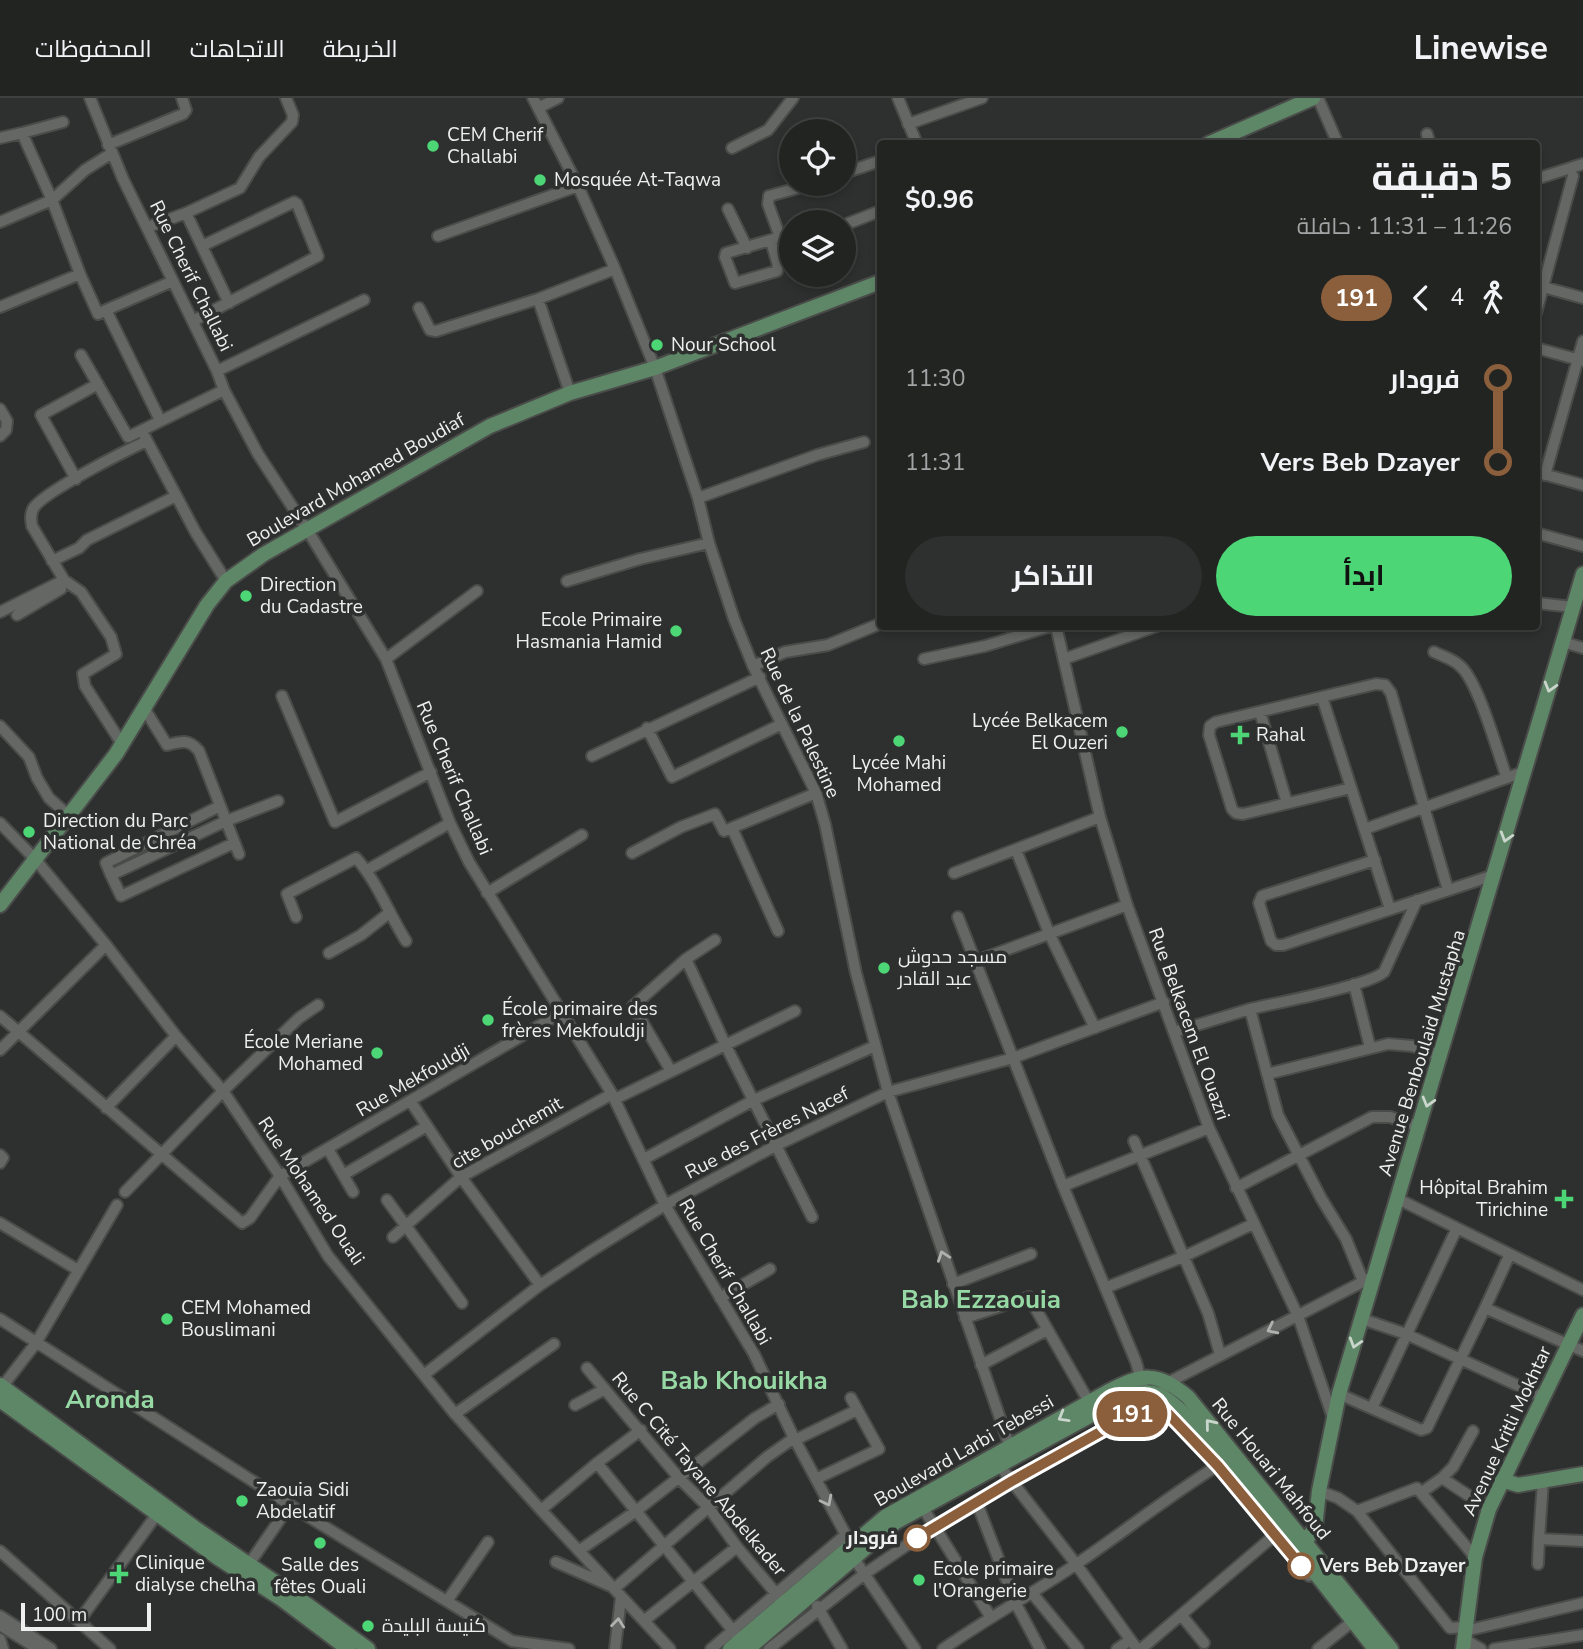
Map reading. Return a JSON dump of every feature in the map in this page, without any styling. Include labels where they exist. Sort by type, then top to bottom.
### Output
[{"type":"main road","points":[[1217,140],[1315,98]]},
{"type":"main road","name":"Boulevard Mohamed Boudiaf","points":[[0,905],[122,744],[207,605],[226,581],[264,554],[490,426],[570,393],[655,368],[877,283]]},
{"type":"main road","name":"Avenue Benboulaid Mustapha","points":[[1298,1549],[1315,1528],[1333,1418],[1363,1319],[1369,1278],[1398,1199],[1420,1127],[1583,574]]},
{"type":"main road","name":"Avenue Kritli Mokhtar","points":[[1464,1636],[1475,1557],[1489,1509],[1583,1315]]},
{"type":"main road","name":"Boulevard Larbi Tebessi","points":[[1012,1453],[1089,1402],[1129,1380],[1150,1391]]},
{"type":"main road","points":[[1150,1391],[1169,1382]]},
{"type":"main road","name":"Rue Houari Mahfoud","points":[[1169,1382],[1188,1397],[1226,1461]]},
{"type":"main road","points":[[1,1391],[161,1509],[218,1558],[280,1598],[348,1649]]},
{"type":"main road","name":"Boulevard Larbi Tebessi","points":[[743,1644],[780,1598],[851,1548],[1012,1453],[1119,1400],[1150,1391]]},
{"type":"main road","name":"Rue Houari Mahfoud","points":[[1150,1391],[1166,1397],[1181,1411],[1298,1549],[1391,1649]]},
{"type":"main road","name":"Boulevard Larbi Tebessi","points":[[743,1644],[809,1596],[851,1548],[886,1516],[996,1462]]},
{"type":"main road","points":[[1502,1480],[1518,1485],[1583,1474]]},
{"type":"main road","points":[[161,1509],[249,1564],[368,1649]]},
{"type":"main road","name":"Rue Houari Mahfoud","points":[[1298,1549],[1350,1623],[1376,1649]]},
{"type":"street","name":"Rue Cherif Challabi","points":[[90,98],[110,149],[224,390],[258,454],[386,659],[450,823],[487,893],[563,1012],[613,1097],[665,1205],[754,1354],[863,1576],[915,1649]]},
{"type":"street","points":[[0,222],[52,200],[110,149],[183,114],[186,110],[182,98]]},
{"type":"street","points":[[148,227],[240,188],[259,157],[292,122],[293,115],[286,98]]},
{"type":"street","points":[[535,103],[558,98]]},
{"type":"street","points":[[733,148],[768,130],[793,98]]},
{"type":"street","points":[[898,98],[915,140]]},
{"type":"street","points":[[908,124],[982,98]]},
{"type":"street","points":[[1315,98],[1336,140]]},
{"type":"street","name":"Rue de la Palestine","points":[[535,103],[578,186],[615,269],[655,368],[734,619],[753,666],[816,793],[874,1046],[1012,1453]]},
{"type":"street","points":[[0,138],[64,122]]},
{"type":"street","points":[[22,133],[98,314],[173,281]]},
{"type":"street","points":[[856,169],[877,162]]},
{"type":"street","points":[[1583,164],[1574,175],[1540,286],[1583,298]]},
{"type":"street","points":[[1540,179],[1574,175]]},
{"type":"street","points":[[439,236],[578,186]]},
{"type":"street","points":[[779,193],[769,196],[768,204],[779,232]]},
{"type":"street","points":[[193,321],[317,258],[317,251],[297,204],[291,202],[202,246]]},
{"type":"street","points":[[728,209],[747,248]]},
{"type":"street","points":[[856,220],[877,212]]},
{"type":"street","points":[[186,213],[229,303]]},
{"type":"street","points":[[779,238],[725,255],[737,284],[777,271],[779,256]]},
{"type":"street","points":[[419,308],[433,331],[538,299],[615,269]]},
{"type":"street","points":[[0,307],[80,274]]},
{"type":"street","points":[[538,299],[570,393]]},
{"type":"street","points":[[217,371],[364,300]]},
{"type":"street","points":[[106,310],[160,420]]},
{"type":"street","points":[[1583,341],[1581,360],[1541,473],[1583,485]]},
{"type":"street","points":[[1540,349],[1581,360]]},
{"type":"street","points":[[81,355],[128,438],[224,390]]},
{"type":"street","points":[[76,478],[41,415],[98,384]]},
{"type":"street","points":[[0,409],[7,425],[0,436]]},
{"type":"street","points":[[141,431],[226,581]]},
{"type":"street","points":[[122,744],[85,686],[83,674],[116,654],[111,637],[81,592],[67,582],[51,561],[32,526],[30,516],[37,504],[76,478],[147,441]]},
{"type":"street","points":[[698,498],[817,455],[864,442]]},
{"type":"street","points":[[51,561],[176,496]]},
{"type":"street","points":[[1540,535],[1583,546]]},
{"type":"street","points":[[568,582],[639,558],[709,543]]},
{"type":"street","points":[[0,612],[67,582]]},
{"type":"street","points":[[17,615],[67,582]]},
{"type":"street","points":[[386,659],[477,591]]},
{"type":"street","points":[[1540,603],[1573,607]]},
{"type":"street","points":[[753,666],[785,652],[828,645],[877,625]]},
{"type":"street","points":[[924,659],[985,646],[1039,630]]},
{"type":"street","name":"Rue Belkacem El Ouazri","points":[[1054,630],[1064,659],[1100,817],[1127,905],[1209,1128],[1298,1316],[1333,1418]]},
{"type":"street","points":[[1064,659],[1130,631]]},
{"type":"street","points":[[1563,642],[1583,648]]},
{"type":"street","points":[[1434,652],[1460,665],[1467,674],[1507,778]]},
{"type":"street","points":[[592,756],[760,677]]},
{"type":"street","points":[[1351,788],[1243,814],[1233,812],[1209,735],[1210,726],[1213,723],[1376,684],[1388,688],[1448,890]]},
{"type":"street","points":[[282,696],[335,822],[431,772]]},
{"type":"street","points":[[1322,697],[1390,909]]},
{"type":"street","points":[[144,708],[167,745],[183,740],[192,743],[199,751],[239,854]]},
{"type":"street","points":[[1260,712],[1287,803]]},
{"type":"street","points":[[647,728],[672,778],[782,724]]},
{"type":"street","points":[[0,726],[29,757],[49,798],[69,816]]},
{"type":"street","points":[[1365,829],[1526,771]]},
{"type":"street","points":[[632,853],[681,827],[715,814],[724,831],[816,793]]},
{"type":"street","points":[[111,875],[226,821],[278,800]]},
{"type":"street","points":[[220,806],[106,863],[121,896],[234,843]]},
{"type":"street","points":[[954,873],[1100,817]]},
{"type":"street","name":"Rue Mohamed Ouali","points":[[0,822],[35,859],[223,1091],[280,1176],[328,1256],[455,1414],[670,1649]]},
{"type":"street","points":[[367,870],[450,823]]},
{"type":"street","points":[[732,828],[778,931]]},
{"type":"street","points":[[487,893],[582,835]]},
{"type":"street","points":[[1016,850],[1049,933],[1095,1028]]},
{"type":"street","points":[[296,917],[287,894],[356,858],[367,870],[406,941]]},
{"type":"street","points":[[1374,860],[1265,894],[1259,903],[1271,941],[1279,945],[1494,875]]},
{"type":"street","points":[[1174,1032],[1250,1009],[1373,980],[1384,972],[1418,900]]},
{"type":"street","points":[[976,961],[1127,905]]},
{"type":"street","points":[[329,953],[361,935],[389,913]]},
{"type":"street","points":[[958,916],[1063,1186],[1150,1391]]},
{"type":"street","points":[[671,1071],[633,1006],[686,959],[715,940]]},
{"type":"street","points":[[0,1050],[106,946]]},
{"type":"street","points":[[686,959],[725,1044],[812,1217]]},
{"type":"street","points":[[1354,984],[1370,1047]]},
{"type":"street","name":"Rue des Frères Nacef","points":[[425,1374],[540,1285],[665,1205],[775,1146],[888,1092],[1013,1058],[1164,1002]]},
{"type":"street","points":[[125,1192],[223,1091],[299,1018],[318,1005]]},
{"type":"street","points":[[769,1649],[863,1576],[935,1526],[1012,1481],[1150,1391],[1369,1278],[1297,1155],[1278,1115],[1250,1009]]},
{"type":"street","name":"cite bouchemit","points":[[393,1237],[461,1177],[613,1097],[795,1011]]},
{"type":"street","name":"Rue Mekfouldji","points":[[280,1176],[563,1012]]},
{"type":"street","points":[[0,1016],[242,1223],[250,1218],[280,1176]]},
{"type":"street","points":[[106,1108],[176,1036]]},
{"type":"street","points":[[1267,1074],[1370,1047],[1400,1044],[1441,1056]]},
{"type":"street","points":[[644,1159],[754,1100],[874,1046]]},
{"type":"street","points":[[411,1102],[461,1177],[540,1285]]},
{"type":"street","points":[[1236,1188],[1372,1117],[1390,1117],[1420,1127]]},
{"type":"street","points":[[343,1175],[427,1126]]},
{"type":"street","points":[[1063,1186],[1209,1128]]},
{"type":"street","points":[[1134,1141],[1185,1256],[1208,1313],[1220,1354]]},
{"type":"street","points":[[328,1149],[353,1192]]},
{"type":"street","points":[[0,1156],[3,1158],[0,1163]]},
{"type":"street","points":[[1398,1199],[1583,1290]]},
{"type":"street","points":[[387,1200],[463,1303]]},
{"type":"street","points":[[1,1391],[36,1343],[117,1205]]},
{"type":"street","points":[[0,1223],[78,1270]]},
{"type":"street","points":[[1105,1288],[1185,1256],[1253,1224]]},
{"type":"street","points":[[1372,1408],[1457,1228]]},
{"type":"street","points":[[953,1284],[1031,1254]]},
{"type":"street","points":[[1339,1394],[1421,1430],[1427,1428],[1510,1254]]},
{"type":"street","points":[[720,1298],[770,1269]]},
{"type":"street","points":[[965,1318],[1029,1297],[1089,1402]]},
{"type":"street","points":[[1485,1308],[1583,1351]]},
{"type":"street","points":[[0,1319],[290,1505],[512,1641],[545,1648],[569,1649]]},
{"type":"street","points":[[1363,1319],[1406,1334],[1543,1397]]},
{"type":"street","points":[[981,1365],[1047,1330]]},
{"type":"street","points":[[455,1414],[554,1344]]},
{"type":"street","name":"Rue C Cité Tayane Abdelkader","points":[[587,1368],[679,1478],[709,1508],[780,1598]]},
{"type":"street","points":[[575,1405],[605,1389]]},
{"type":"street","points":[[816,1479],[879,1449],[850,1398]]},
{"type":"street","points":[[580,1550],[636,1511],[755,1418],[779,1404]]},
{"type":"street","points":[[615,1649],[618,1593],[665,1546],[767,1457],[795,1439],[857,1410]]},
{"type":"street","points":[[541,1510],[641,1430]]},
{"type":"street","points":[[1422,1492],[1453,1467],[1473,1431]]},
{"type":"street","points":[[943,1649],[990,1616],[1076,1564],[1226,1461],[1276,1534],[1298,1549]]},
{"type":"street","points":[[996,1462],[1136,1646]]},
{"type":"street","points":[[597,1463],[743,1644],[711,1649]]},
{"type":"street","points":[[1442,1478],[1489,1509]]},
{"type":"street","points":[[1538,1564],[1543,1481]]},
{"type":"street","points":[[1357,1511],[1417,1488],[1475,1557]]},
{"type":"street","points":[[1319,1491],[1338,1498],[1357,1511],[1450,1628],[1481,1649]]},
{"type":"street","points":[[976,1503],[1015,1602],[1040,1649]]},
{"type":"street","points":[[249,1564],[290,1505]]},
{"type":"street","points":[[923,1507],[990,1616]]},
{"type":"street","points":[[79,1621],[161,1509]]},
{"type":"street","points":[[1117,1649],[1136,1646],[1182,1616],[1276,1534]]},
{"type":"street","points":[[1539,1539],[1583,1541]]},
{"type":"street","points":[[447,1601],[488,1542]]},
{"type":"street","points":[[645,1620],[737,1546]]},
{"type":"street","points":[[0,1550],[110,1649]]},
{"type":"street","points":[[556,1562],[618,1593]]},
{"type":"street","points":[[1032,1593],[1078,1649]]},
{"type":"street","points":[[809,1596],[842,1649]]},
{"type":"street","points":[[1464,1636],[1583,1604]]},
{"type":"street","points":[[0,1616],[51,1649]]},
{"type":"street","points":[[1182,1616],[1204,1643]]},
{"type":"street","points":[[1318,1649],[1350,1623]]},
{"type":"street","points":[[0,1625],[38,1649]]},
{"type":"street","points":[[1494,1649],[1583,1635]]},
{"type":"street","points":[[0,1639],[2,1649]]},
{"type":"bus line","name":"191","points":[[917,1538],[1012,1481],[1156,1401],[1218,1466],[1301,1566]]},
{"type":"place","name":"CEM Cherif Challabi","points":[[433,146]]},
{"type":"place","name":"Mosquée At-Taqwa","points":[[540,180]]},
{"type":"place","name":"Nour School","points":[[657,345]]},
{"type":"place","name":"Direction du Cadastre","points":[[246,596]]},
{"type":"place","name":"Ecole Primaire Hasmania Hamid","points":[[676,631]]},
{"type":"place","name":"Lycée Belkacem El Ouzeri","points":[[1122,732]]},
{"type":"place","name":"Rahal","points":[[1240,735]]},
{"type":"place","name":"Lycée Mahi Mohamed","points":[[899,741]]},
{"type":"place","name":"Direction du Parc National de Chréa","points":[[29,832]]},
{"type":"place","name":"مسجد حدوش عبد القادر","points":[[884,968]]},
{"type":"place","name":"École primaire des frères Mekfouldji","points":[[488,1020]]},
{"type":"place","name":"École Meriane Mohamed","points":[[377,1053]]},
{"type":"place","name":"Hôpital Brahim Tirichine","points":[[1564,1199]]},
{"type":"place","name":"CEM Mohamed Bouslimani","points":[[167,1319]]},
{"type":"place","name":"Zaouia Sidi Abdelatif","points":[[242,1501]]},
{"type":"place","name":"فرودار","points":[[917,1538]]},
{"type":"place","name":"Salle des fêtes Ouali","points":[[320,1543]]},
{"type":"place","name":"Vers Beb Dzayer","points":[[1301,1566]]},
{"type":"place","name":"Clinique dialyse chelha","points":[[119,1574]]},
{"type":"place","name":"Ecole primaire l'Orangerie","points":[[919,1580]]},
{"type":"place","name":"كنيسة البليدة","points":[[368,1626]]},
{"type":"district","name":"Bab Ezzaouia","points":[[981,1299]]},
{"type":"district","name":"Bab Khouikha","points":[[744,1380]]},
{"type":"district","name":"Aronda","points":[[110,1399]]}]
